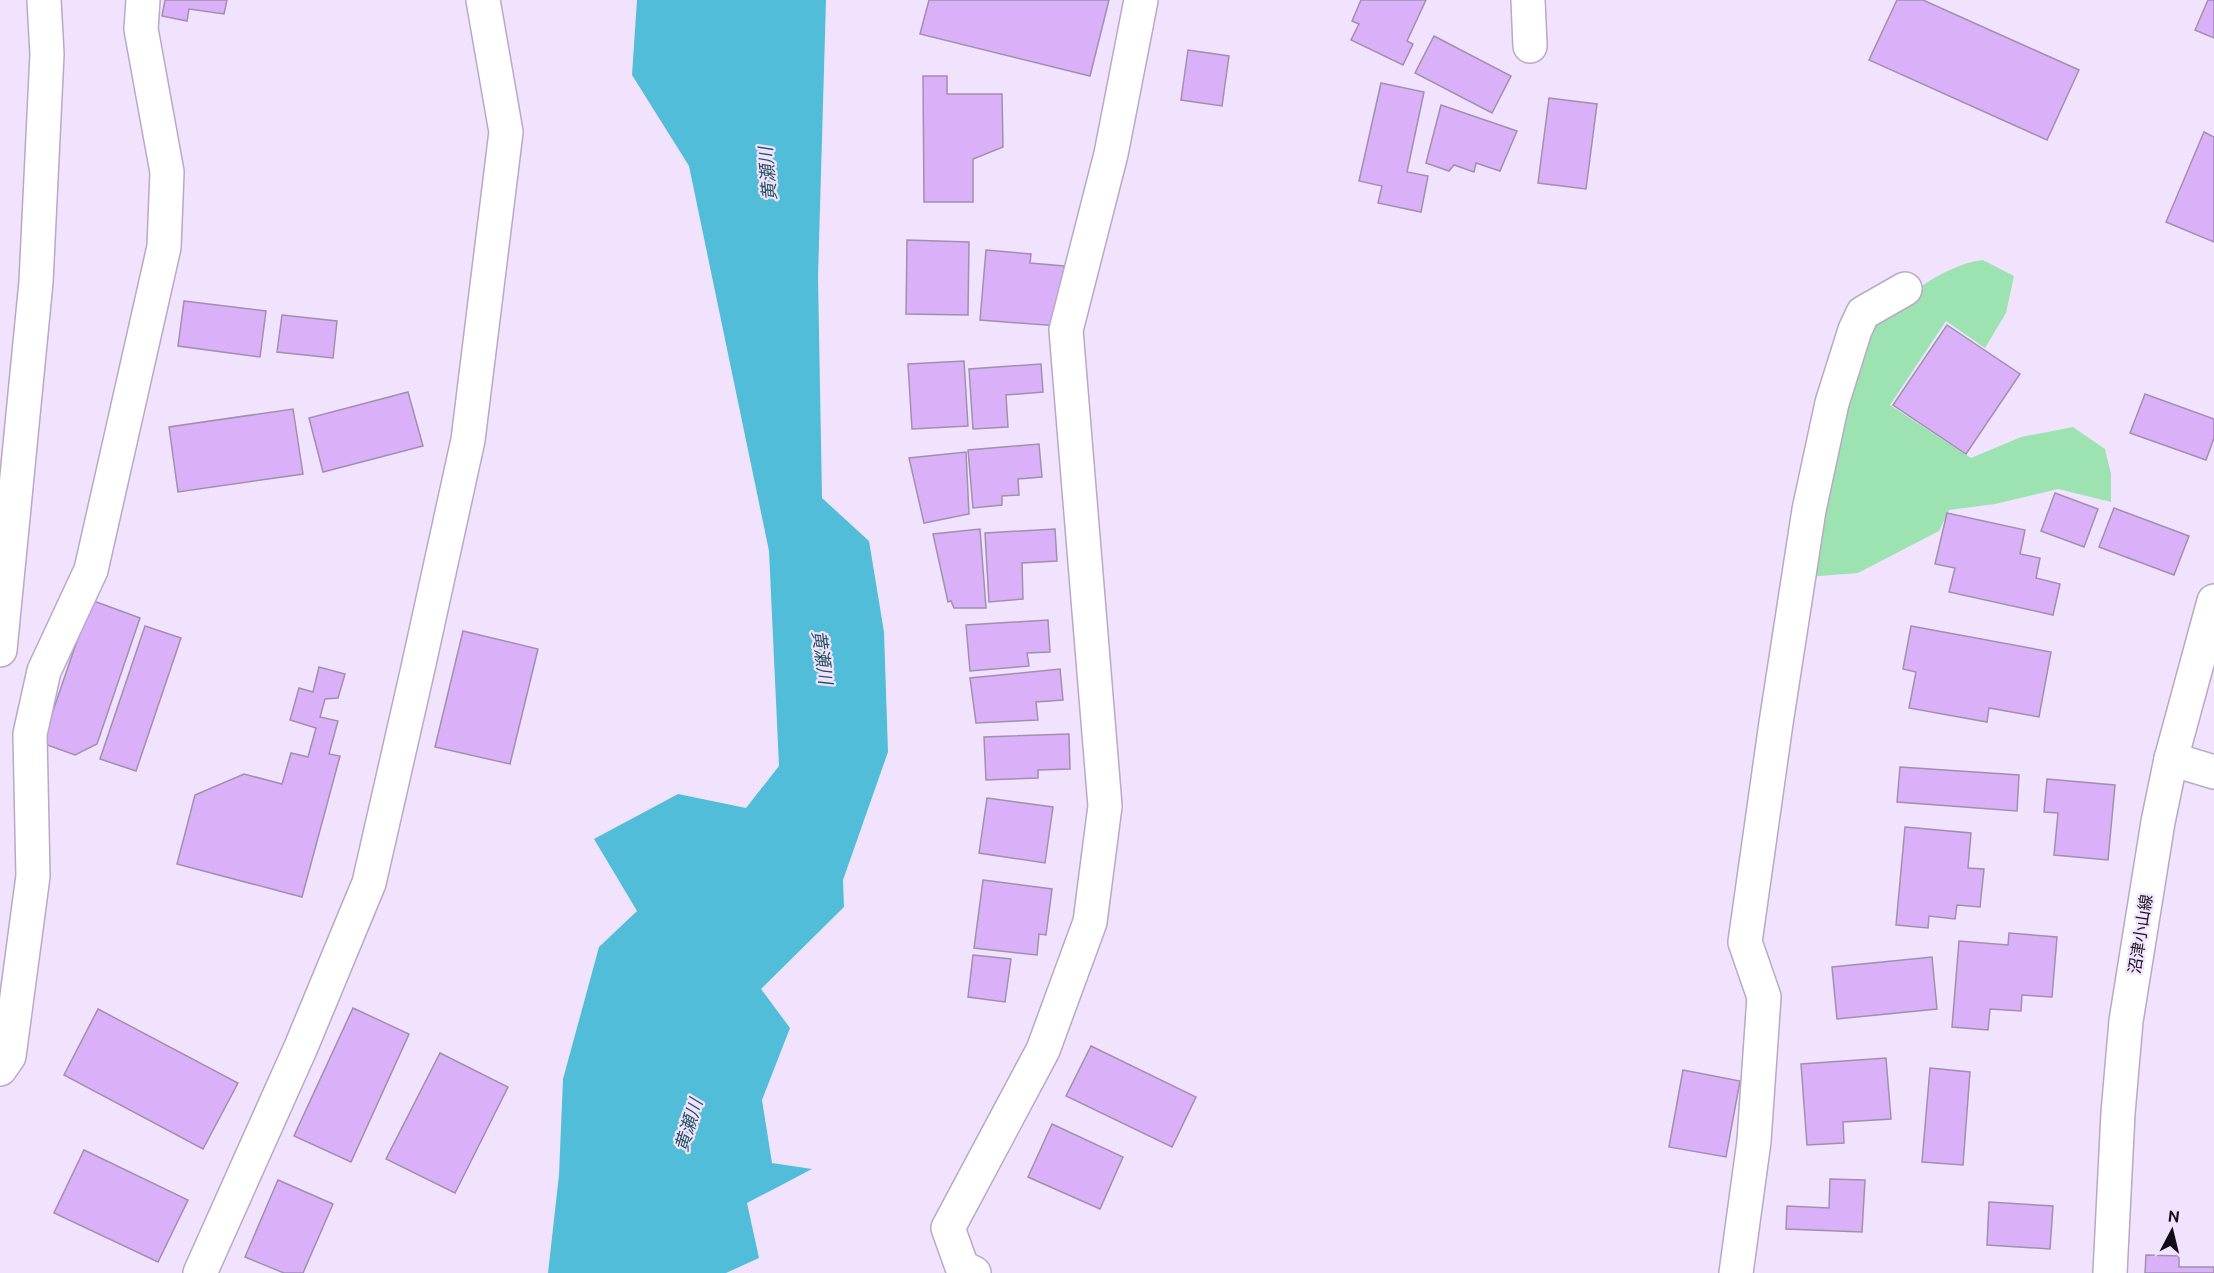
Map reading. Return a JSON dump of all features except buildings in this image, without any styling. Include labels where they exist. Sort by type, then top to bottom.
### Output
[{"type":"main road","points":[[0,650],[36,282],[47,54],[44,0]]},
{"type":"main road","points":[[0,1069],[9,1056],[33,876],[30,734],[44,671],[91,570],[164,247],[167,172],[141,29],[143,0]]},
{"type":"main road","points":[[200,1273],[301,1047],[369,883],[421,657],[468,440],[506,132],[483,0]]},
{"type":"main road","points":[[974,1273],[962,1267],[948,1228],[1043,1050],[1090,922],[1105,806],[1066,330],[1111,154],[1141,0]]},
{"type":"main road","points":[[1528,0],[1530,46]]},
{"type":"main road","points":[[1736,1273],[1754,1141],[1764,998],[1745,942],[1809,510],[1832,403],[1855,330],[1863,313],[1905,289]]},
{"type":"main road","name":"沼津小山線","points":[[2110,1273],[2118,1113],[2126,1021],[2158,822],[2171,759],[2214,601]]},
{"type":"main road","points":[[2171,759],[2214,772]]},
{"type":"green space","points":[[1983,260],[2014,276],[2006,313],[1985,348],[1946,321],[1890,405],[1971,458],[2021,437],[2073,427],[2105,449],[2111,474],[2111,502],[2058,489],[1995,504],[1949,510],[1939,531],[1858,573],[1807,577],[1865,328],[1936,277],[1967,263]]},
{"type":"water","name":"黄瀬川","points":[[637,0],[826,0],[818,277],[822,498],[869,541],[884,632],[888,752],[843,880],[844,907],[761,989],[790,1028],[762,1100],[772,1163],[812,1169],[747,1203],[759,1258],[726,1273],[548,1273],[559,1175],[563,1079],[599,947],[637,911],[594,839],[678,794],[746,808],[779,766],[769,551],[689,166],[632,75]]}]
